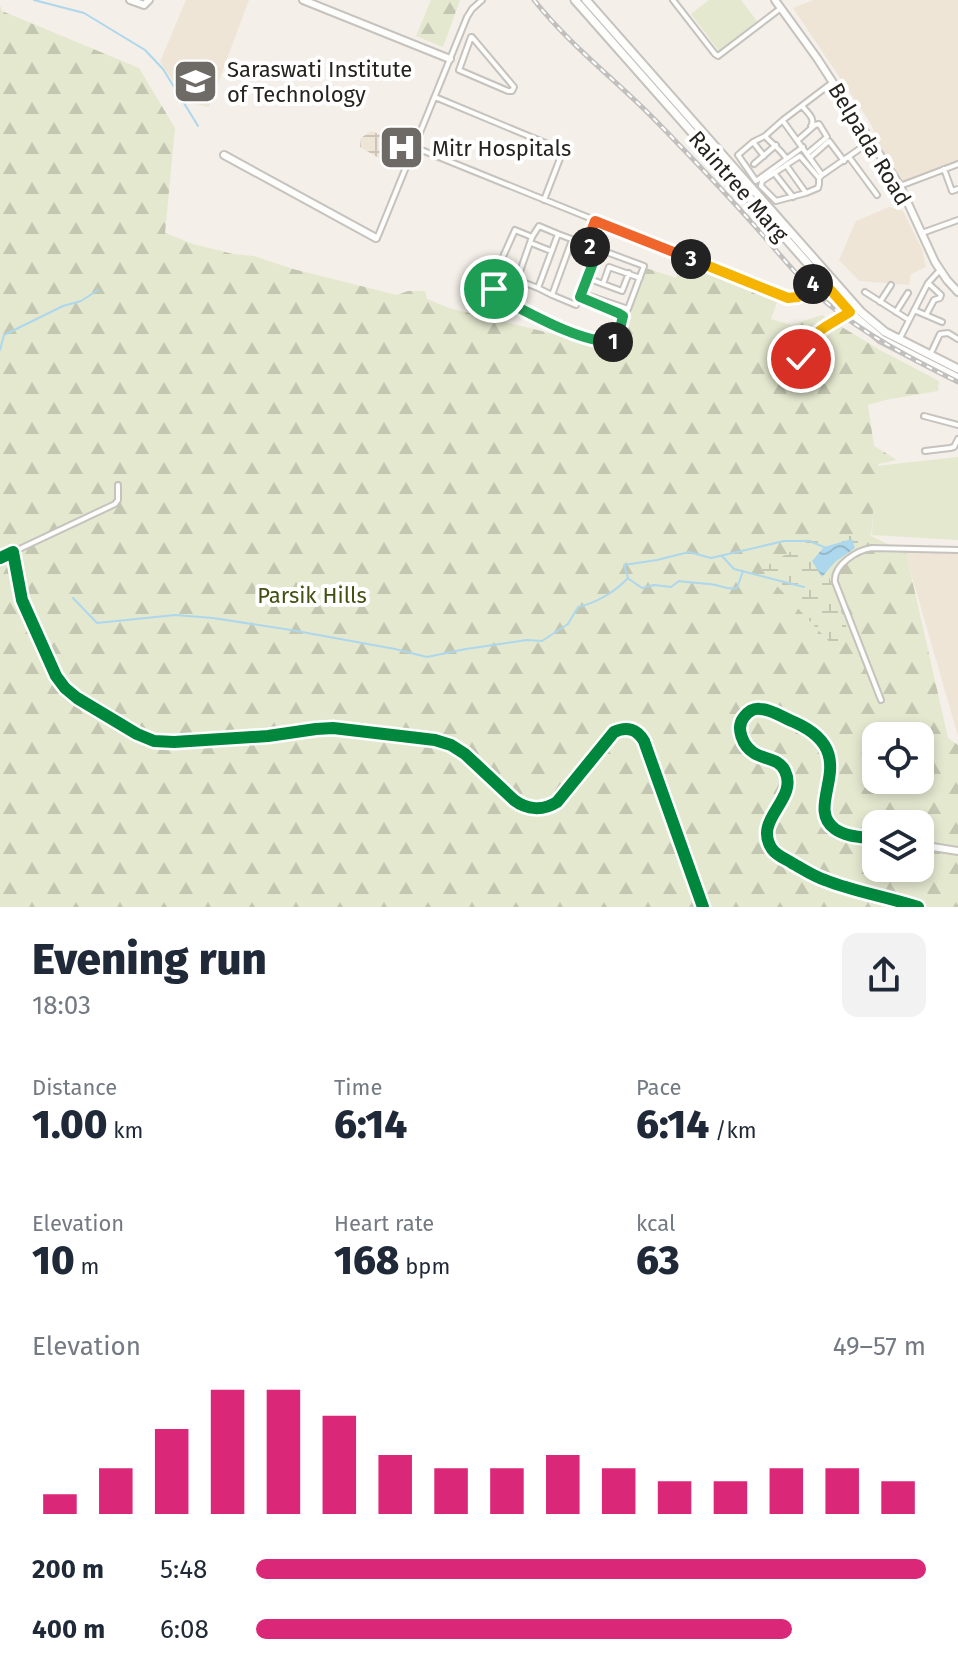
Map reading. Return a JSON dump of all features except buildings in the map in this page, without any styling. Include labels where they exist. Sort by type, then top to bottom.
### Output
[{"type":"main road","name":"Raintree Marg","points":[[575,0],[823,275],[897,344],[958,369]]},
{"type":"main road","name":"Raintree Marg","points":[[586,0],[823,275],[850,312],[870,331],[958,378]]},
{"type":"street","points":[[130,0],[144,5],[149,0]]},
{"type":"street","points":[[303,0],[450,59]]},
{"type":"street","points":[[224,155],[376,238],[469,13],[482,0]]},
{"type":"street","points":[[673,0],[718,56],[781,8]]},
{"type":"street","name":"Belpada Road","points":[[775,0],[833,82],[900,186],[940,270],[958,292]]},
{"type":"street","points":[[471,37],[514,87],[509,91],[489,83],[459,70],[471,37]]},
{"type":"street","points":[[833,82],[738,155],[756,181],[786,158],[829,141],[877,195]]},
{"type":"street","points":[[435,97],[560,151],[561,156],[544,200]]},
{"type":"street","points":[[797,139],[813,123],[802,106]]},
{"type":"street","points":[[783,120],[797,139],[807,152],[820,176],[818,188],[776,201],[761,186],[762,181],[801,157],[807,152],[827,137],[819,124],[797,139]]},
{"type":"street","points":[[765,136],[786,158]]},
{"type":"street","points":[[820,176],[871,141]]},
{"type":"street","points":[[753,142],[764,156]]},
{"type":"street","points":[[754,164],[776,145]]},
{"type":"street","points":[[414,147],[788,298],[798,297],[823,275]]},
{"type":"street","points":[[801,157],[820,176]]},
{"type":"street","points":[[900,186],[958,164]]},
{"type":"street","points":[[786,165],[806,193]]},
{"type":"street","points":[[944,169],[952,191],[958,189]]},
{"type":"street","points":[[774,173],[793,197]]},
{"type":"street","points":[[922,233],[958,220]]},
{"type":"street","points":[[586,245],[595,221]]},
{"type":"street","points":[[517,280],[539,226],[643,265],[628,309],[580,295]]},
{"type":"street","points":[[552,251],[515,230],[497,270],[576,305],[598,250]]},
{"type":"street","points":[[538,288],[558,234]]},
{"type":"street","points":[[552,295],[572,240]]},
{"type":"street","points":[[603,284],[609,267],[640,278]]},
{"type":"street","points":[[897,344],[928,283],[940,270]]},
{"type":"street","points":[[587,278],[622,291],[629,273]]},
{"type":"street","points":[[490,293],[489,288],[496,276],[499,280],[493,291],[496,296],[584,336],[611,343],[617,340],[623,316],[580,295]]},
{"type":"street","points":[[926,315],[934,300],[941,295],[928,283]]},
{"type":"street","points":[[880,302],[891,285]]},
{"type":"street","points":[[865,292],[909,320]]},
{"type":"street","points":[[896,312],[908,293]]},
{"type":"street","points":[[914,310],[942,322]]},
{"type":"street","points":[[801,359],[793,353],[794,350],[850,312]]},
{"type":"street","points":[[930,355],[940,334],[948,333],[958,339]]},
{"type":"street","points":[[924,416],[958,425]]},
{"type":"street","points":[[925,451],[954,447],[958,439]]},
{"type":"street","points":[[0,558],[115,504],[118,485]]},
{"type":"street","points":[[881,700],[835,582],[836,571],[863,549],[958,550]]},
{"type":"street","points":[[13,552],[25,607],[60,682],[77,698],[154,741],[252,737],[333,728],[435,740],[458,748],[519,804],[534,808],[557,802],[614,732],[625,728],[633,730],[644,741],[703,907]]},
{"type":"street","points":[[862,837],[842,833],[828,821],[826,797],[830,759],[817,735],[765,709],[752,710],[745,716],[740,734],[748,748],[780,764],[787,774],[787,793],[768,824],[768,838],[773,851],[824,880],[918,907]]},
{"type":"street","points":[[934,847],[958,851]]},
{"type":"shaded area","points":[[186,0],[249,0],[209,107],[188,102],[160,62]]},
{"type":"shaded area","points":[[813,0],[958,0],[958,164],[899,189],[871,124],[793,8]]},
{"type":"shaded area","points":[[371,131],[381,135],[383,142],[397,137],[389,164],[360,147],[361,138]]},
{"type":"shaded area","points":[[889,207],[903,211],[922,249],[926,267],[911,274],[909,285],[859,281],[839,260],[856,221]]},
{"type":"shaded area","points":[[904,549],[958,549],[958,736]]},
{"type":"green space","points":[[431,0],[460,0],[443,47],[416,36]]},
{"type":"green space","points":[[709,0],[741,0],[757,21],[719,51],[691,14]]},
{"type":"green space","name":"Parsik Hills","points":[[0,5],[2,11],[139,68],[175,128],[165,233],[193,244],[254,256],[397,295],[408,291],[425,291],[427,299],[449,308],[614,349],[646,268],[676,278],[682,261],[777,302],[771,319],[791,325],[822,315],[939,381],[938,391],[868,405],[874,446],[897,460],[878,464],[871,536],[906,553],[948,738],[958,745],[958,907],[0,907]]},
{"type":"green space","points":[[958,457],[958,540],[872,535],[876,466]]},
{"type":"green space","points":[[817,536],[861,536],[863,543],[827,571],[850,637],[836,649],[761,569]]},
{"type":"water","points":[[852,539],[855,548],[835,562],[822,577],[812,561],[824,547]]},
{"type":"waterway","points":[[34,0],[84,13],[145,50],[163,69],[198,126]]},
{"type":"waterway","points":[[0,350],[4,335],[63,306],[81,301],[98,290]]},
{"type":"waterway","points":[[73,598],[97,623],[175,615],[213,618],[427,657],[527,640],[542,641],[568,624],[578,607],[598,600],[623,583],[628,578],[624,565],[689,552],[711,558],[784,541],[809,541],[824,547]]},
{"type":"waterway","points":[[722,556],[734,569],[804,587]]},
{"type":"waterway","points":[[629,579],[642,588],[654,585],[671,587],[679,581],[734,589],[743,571]]},
{"type":"railway","points":[[534,0],[681,147],[816,293],[874,336],[958,382]]},
{"type":"cycle path","points":[[0,558],[13,552],[22,600],[56,676],[65,688],[137,734],[154,741],[268,736],[333,728],[435,740],[465,754],[514,800],[535,808],[557,802],[614,732],[623,729],[635,731],[644,741],[703,907]]},
{"type":"cycle path","points":[[862,837],[844,834],[826,819],[830,764],[826,749],[815,735],[769,710],[755,709],[746,715],[740,726],[744,741],[754,753],[779,764],[788,781],[768,828],[767,838],[772,849],[821,878],[918,907]]},
{"type":"place","name":"Saraswati Institute of Technology","points":[[196,82]]},
{"type":"place","name":"Mitr Hospitals","points":[[401,148]]},
{"type":"route","points":[[494,289],[496,296],[562,328],[611,343],[617,340],[623,316],[580,297],[598,250],[586,245],[595,221],[788,298],[798,297],[820,278],[850,312],[794,350],[793,353],[801,359]]}]
